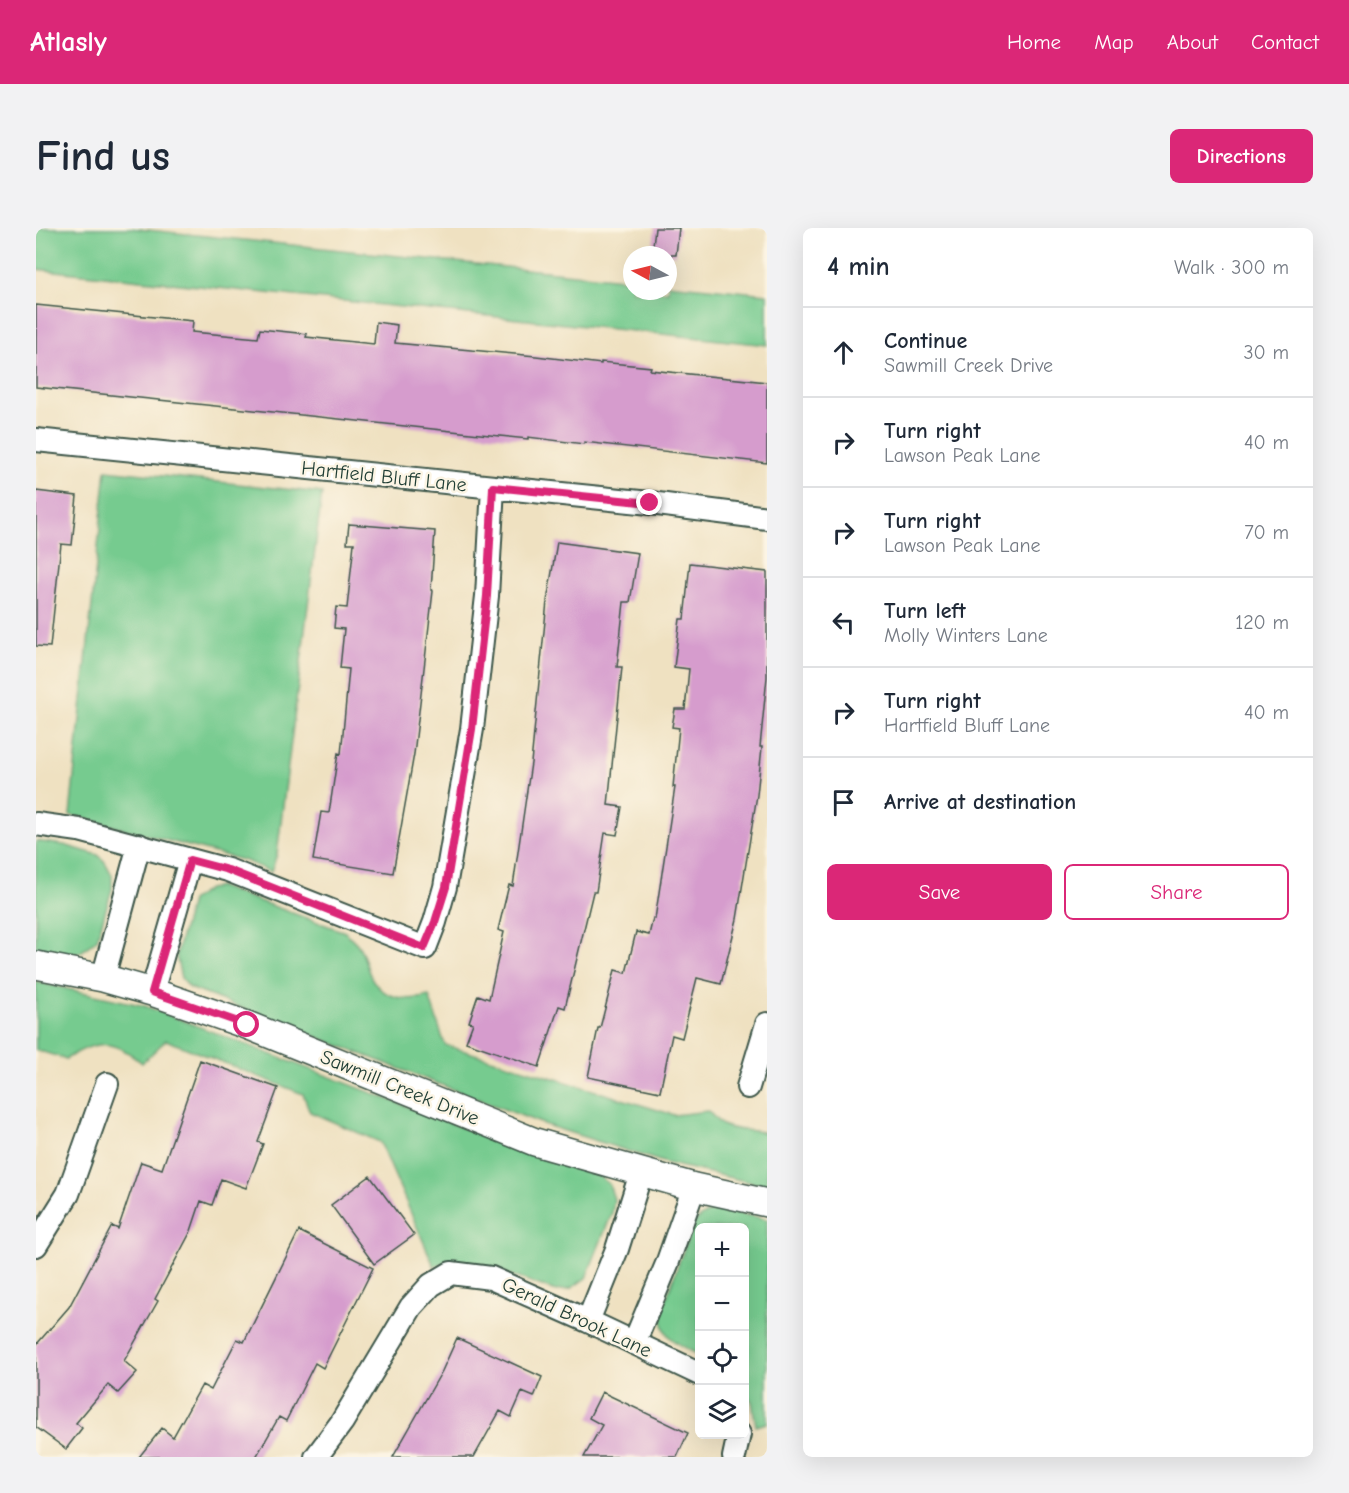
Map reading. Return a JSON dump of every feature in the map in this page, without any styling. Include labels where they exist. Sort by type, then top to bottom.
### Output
[{"type":"street","name":"Hartfield Bluff Lane","points":[[36,440],[650,503],[767,518]]},
{"type":"street","points":[[36,824],[80,830],[228,870],[424,948],[446,887],[472,729],[487,596],[493,487]]},
{"type":"street","points":[[103,978],[139,845]]},
{"type":"street","points":[[152,992],[190,860]]},
{"type":"street","name":"Sawmill Creek Drive","points":[[36,965],[103,978],[152,992],[247,1025],[535,1142],[694,1187],[767,1203]]},
{"type":"street","points":[[748,1087],[767,1024]]},
{"type":"street","points":[[36,1245],[68,1194],[107,1084]]},
{"type":"street","points":[[588,1321],[617,1249],[641,1173]]},
{"type":"street","points":[[634,1343],[668,1264],[694,1187]]},
{"type":"street","name":"Gerald Brook Lane","points":[[316,1457],[342,1422],[411,1307],[431,1285],[451,1273],[491,1278],[695,1372]]},
{"type":"street","points":[[735,1457],[738,1439]]},
{"type":"green space","points":[[36,228],[129,228],[623,279],[623,300],[677,300],[677,285],[767,294],[767,345],[36,269]]},
{"type":"green space","points":[[106,470],[322,493],[277,854],[271,872],[246,861],[70,815]]},
{"type":"green space","points":[[36,841],[64,845],[98,855],[112,875],[112,889],[97,939],[81,952],[69,955],[36,949]]},
{"type":"green space","points":[[220,887],[345,932],[358,945],[371,977],[382,990],[396,997],[413,999],[429,996],[445,1045],[674,1115],[708,1111],[727,1127],[767,1133],[767,1186],[666,1163],[543,1124],[190,988],[181,978],[176,955],[191,901],[208,889]]},
{"type":"green space","points":[[36,982],[145,1006],[552,1162],[599,1176],[609,1184],[614,1199],[612,1213],[586,1278],[570,1289],[556,1291],[480,1264],[455,1262],[434,1266],[380,1142],[310,1112],[303,1094],[166,1040],[142,1063],[123,1049],[105,1044],[87,1048],[66,1059],[36,1050]]},
{"type":"green space","points":[[722,1210],[767,1219],[767,1423],[756,1426],[749,1397],[749,1223],[695,1223],[695,1353],[670,1338],[663,1326],[663,1308],[692,1226],[698,1219],[705,1214]]},
{"type":"building","points":[[655,228],[679,228],[677,246],[653,246]]},
{"type":"building","points":[[36,305],[193,321],[192,332],[258,338],[260,329],[307,334],[306,337],[374,344],[376,322],[397,325],[395,343],[651,367],[650,370],[767,382],[767,463],[584,442],[584,444],[528,437],[528,439],[36,387]]},
{"type":"building","points":[[36,491],[77,496],[72,545],[61,544],[50,647],[36,646]]},
{"type":"building","points":[[349,524],[435,531],[431,590],[433,591],[414,754],[393,873],[313,860],[321,812],[329,813],[338,753],[341,754],[349,669],[340,668],[344,629],[334,628],[336,607],[347,608],[354,543],[347,543]]},
{"type":"building","points":[[557,542],[638,553],[630,602],[624,602],[617,667],[622,667],[608,805],[622,807],[617,835],[605,833],[596,892],[593,892],[565,1008],[559,1006],[539,1067],[466,1042],[473,1023],[469,1022],[478,995],[489,999],[504,932],[498,930],[509,885],[513,886],[531,763],[547,601]]},
{"type":"building","points":[[690,563],[767,572],[767,677],[757,795],[737,919],[721,984],[697,978],[682,1038],[672,1035],[660,1092],[588,1077],[598,1028],[600,1028],[615,970],[626,973],[636,932],[649,935],[653,918],[655,919],[675,787],[673,787],[679,728],[672,727],[675,709],[685,709],[689,669],[674,667],[680,619],[684,619]]},
{"type":"building","points":[[200,1060],[278,1088],[258,1142],[263,1144],[246,1188],[221,1179],[212,1205],[201,1201],[191,1231],[155,1299],[158,1301],[124,1361],[137,1372],[118,1393],[108,1385],[76,1423],[82,1428],[66,1449],[36,1427],[36,1345],[69,1307],[112,1226],[118,1229],[141,1162],[162,1169]]},
{"type":"building","points":[[370,1176],[414,1235],[374,1264],[331,1205]]},
{"type":"building","points":[[299,1231],[373,1268],[323,1368],[315,1363],[286,1421],[279,1417],[256,1457],[139,1457],[162,1428],[173,1437],[202,1385],[211,1390],[237,1339],[244,1342]]},
{"type":"building","points":[[457,1338],[542,1377],[534,1397],[522,1392],[511,1417],[500,1411],[474,1457],[393,1457],[442,1371]]},
{"type":"building","points":[[602,1392],[688,1433],[677,1457],[584,1457],[602,1425],[589,1418]]},
{"type":"route","points":[[247,1025],[152,992],[190,860],[228,870],[424,948],[446,887],[472,729],[487,596],[493,487],[650,503]]}]
